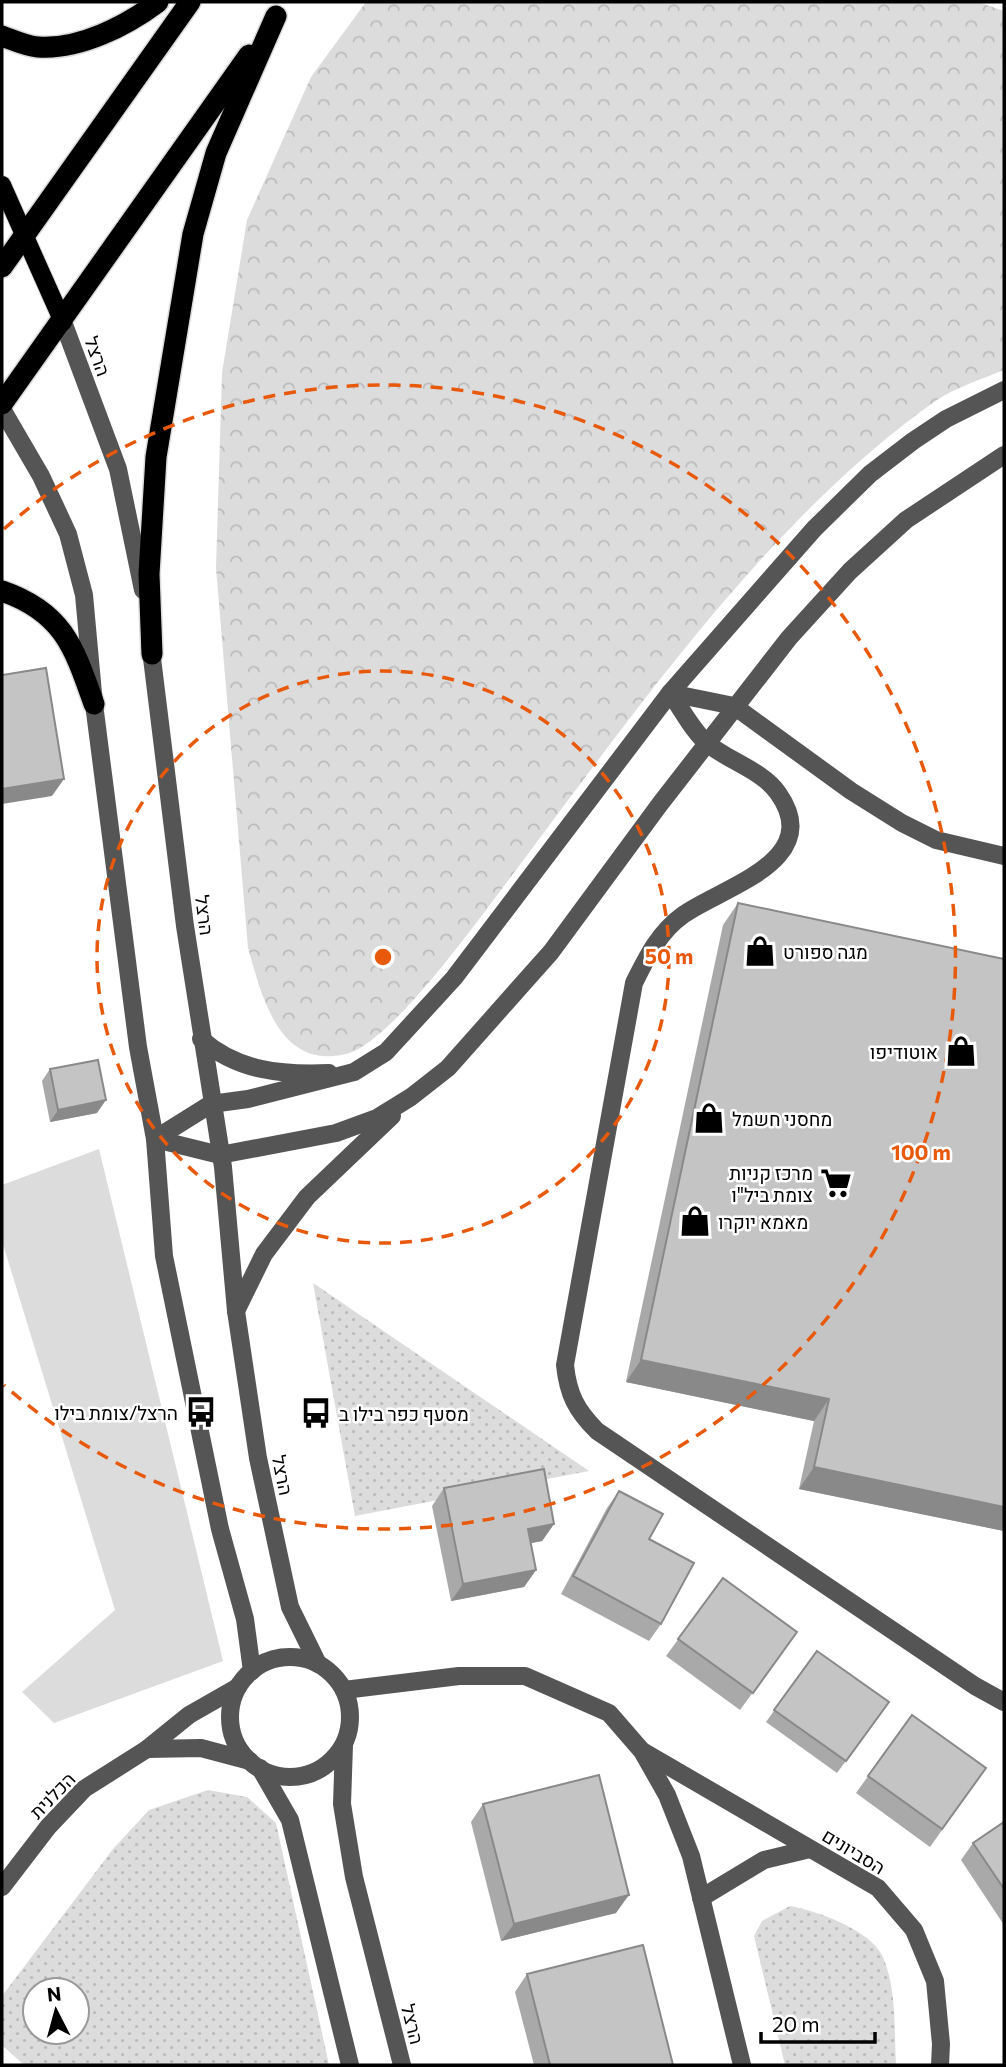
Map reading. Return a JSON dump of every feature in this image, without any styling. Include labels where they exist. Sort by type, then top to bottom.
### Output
[{"type":"highway","points":[[2,36],[37,47],[66,45],[132,21],[158,2]]},
{"type":"highway","points":[[2,267],[190,2]]},
{"type":"highway","points":[[2,407],[281,9]]},
{"type":"highway","points":[[152,654],[149,575],[156,457],[192,234],[216,152],[281,9]]},
{"type":"highway","points":[[2,590],[33,602],[55,622],[75,650],[94,704]]},
{"type":"main road","name":"הרצל","points":[[2,185],[63,321]]},
{"type":"street","name":"הרצל","points":[[63,321],[118,469],[133,528],[152,654],[201,1039],[220,1154],[232,1249],[236,1311],[258,1458],[290,1607],[318,1664]]},
{"type":"street","points":[[155,1139],[211,1104],[248,1099],[354,1072],[386,1052],[454,978],[670,693],[795,550],[870,474],[946,419],[1004,390]]},
{"type":"street","points":[[2,407],[41,476],[68,534],[84,595],[94,704],[138,1046],[155,1139],[164,1256],[220,1529],[245,1619],[252,1671]]},
{"type":"street","points":[[236,1311],[264,1254],[307,1197],[411,1097],[448,1068],[551,951],[734,706],[789,638],[850,572],[906,520],[1004,455]]},
{"type":"street","points":[[670,693],[734,706],[851,791],[902,824],[936,840],[1004,856]]},
{"type":"street","points":[[670,693],[706,743],[776,790],[789,813],[787,842],[776,858],[757,874],[684,914],[662,933],[634,983],[567,1357],[568,1389],[577,1411],[597,1431],[975,1686],[1004,1702]]},
{"type":"street","points":[[201,1039],[225,1058],[243,1066],[289,1072],[354,1072]]},
{"type":"street","points":[[155,1139],[220,1154],[335,1133],[377,1118],[411,1097]]},
{"type":"street","points":[[147,1749],[201,1748],[255,1765],[277,1776],[297,1776],[316,1771],[332,1760],[344,1745],[351,1714],[344,1690],[329,1670],[318,1664],[302,1658],[285,1657],[267,1661],[252,1671],[238,1687],[231,1706],[231,1726],[238,1745],[255,1765],[290,1820],[350,2065]]},
{"type":"street","name":"הסביונים","points":[[344,1690],[459,1676],[525,1676],[609,1713],[642,1751],[667,1795],[691,1856],[742,2065]]},
{"type":"street","name":"הכלנית","points":[[2,1887],[48,1827],[84,1789],[147,1749],[189,1715],[238,1687]]},
{"type":"street","name":"הרצל","points":[[344,1745],[342,1804],[354,1877],[402,2065]]},
{"type":"street","name":"הסביונים","points":[[642,1751],[878,1888],[914,1930],[935,1981],[941,2044],[940,2065]]},
{"type":"street","points":[[701,1898],[764,1860],[810,1849]]},
{"type":"green space","points":[[366,2],[978,2],[1004,11],[1004,370],[937,400],[876,447],[818,500],[708,620],[607,748],[459,946],[411,1003],[365,1045],[346,1054],[323,1056],[304,1051],[289,1040],[277,1025],[267,1007],[248,948],[216,568],[222,373],[247,220],[311,77]]},
{"type":"green space","points":[[99,1149],[223,1661],[54,1723],[22,1692],[115,1610],[2,1241],[2,1185]]},
{"type":"green space","points":[[313,1283],[589,1471],[355,1516]]},
{"type":"green space","points":[[208,1790],[247,1797],[276,1823],[329,2065],[24,2065],[2,2045],[2,1996],[113,1849],[149,1810]]},
{"type":"green space","points":[[790,1906],[842,1923],[877,1947],[891,1983],[896,2065],[785,2065],[754,1936],[762,1921]]},
{"type":"building","points":[[46,668],[64,779],[2,789],[2,675]]},
{"type":"building","name":"מרכז קניות צומת ביל\"ו","points":[[738,903],[1004,959],[1004,1507],[814,1467],[829,1399],[641,1360]]},
{"type":"building","points":[[98,1060],[106,1100],[58,1110],[50,1069]]},
{"type":"building","points":[[544,1469],[554,1524],[528,1529],[536,1570],[463,1584],[444,1488]]},
{"type":"building","points":[[619,1491],[663,1514],[649,1539],[694,1563],[661,1624],[573,1576]]},
{"type":"building","points":[[723,1578],[797,1632],[753,1693],[678,1639]]},
{"type":"building","points":[[817,1651],[889,1702],[846,1761],[774,1710]]},
{"type":"building","points":[[912,1715],[986,1768],[942,1829],[868,1776]]},
{"type":"building","points":[[599,1775],[629,1895],[514,1924],[483,1804]]},
{"type":"building","points":[[1004,1822],[1004,1889],[973,1843]]},
{"type":"building","points":[[643,1945],[673,2065],[550,2065],[527,1974]]},
{"type":"place","name":"מגה ספורט","points":[[760,951]]},
{"type":"place","name":"אוטודיפו","points":[[961,1051]]},
{"type":"place","name":"מחסני חשמל","points":[[709,1118]]},
{"type":"place","name":"מרכז קניות צומת ביל\"ו","points":[[836,1183]]},
{"type":"place","name":"מאמא יוקרו","points":[[695,1221]]},
{"type":"place","name":"הרצל/צומת בילו","points":[[201,1412]]},
{"type":"place","name":"מסעף כפר בילו ב","points":[[316,1413]]}]
